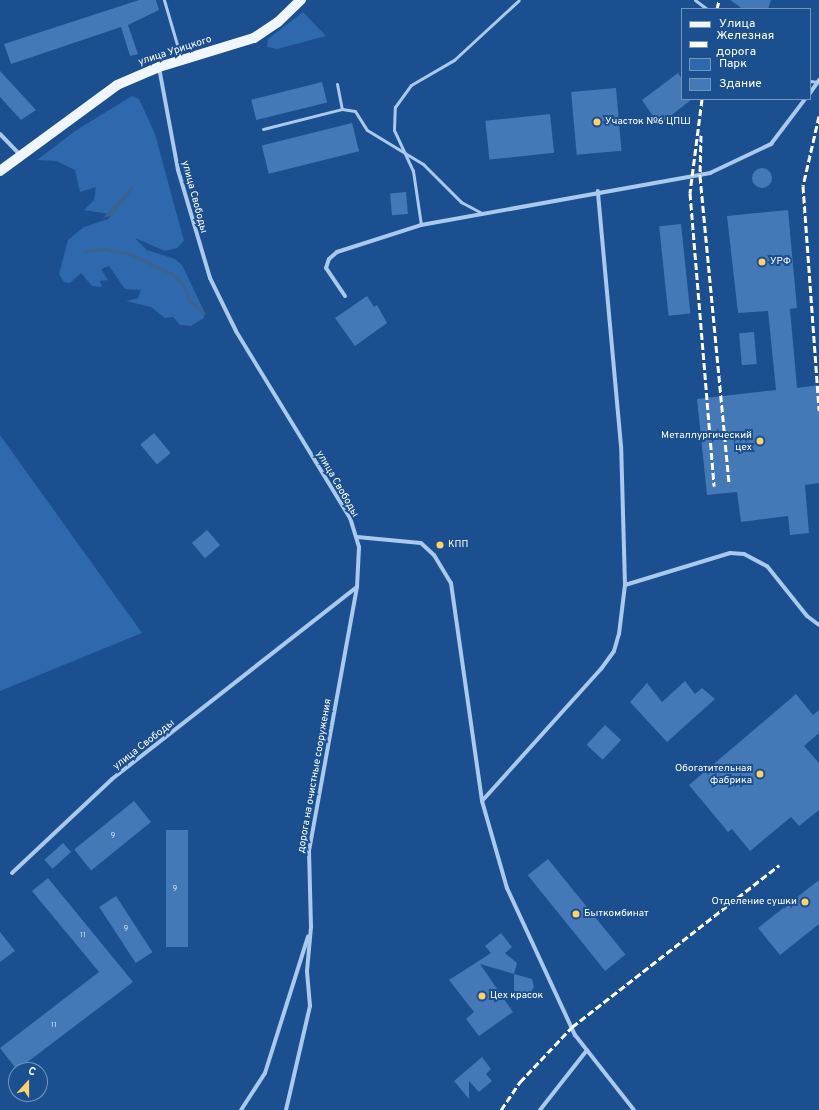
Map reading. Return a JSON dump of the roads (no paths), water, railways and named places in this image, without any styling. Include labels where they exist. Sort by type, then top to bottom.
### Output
[{"type":"main road","name":"улица Урицкого","points":[[0,171],[19,154],[102,94],[159,67],[181,59],[254,38],[278,22],[302,0]]},
{"type":"street","name":"улица Свободы","points":[[12,873],[112,779],[357,587],[360,560],[357,537],[350,518],[236,331],[210,278],[176,163],[159,67]]},
{"type":"street","points":[[811,92],[819,81]]},
{"type":"street","points":[[345,296],[328,274],[326,264],[332,256],[420,225],[598,191],[691,178],[736,163],[771,144],[805,100]]},
{"type":"street","points":[[0,134],[19,154]]},
{"type":"street","points":[[482,801],[609,659],[619,634],[625,586],[621,446],[598,191]]},
{"type":"street","points":[[357,537],[421,543],[434,555],[450,583],[458,612],[482,801],[507,888],[575,1035],[634,1110]]},
{"type":"street","points":[[625,586],[730,553],[744,554],[767,566],[807,616],[819,625]]},
{"type":"street","name":"дорога на очистные сооружения","points":[[286,1110],[310,1006],[307,971],[311,927],[309,851],[357,587]]},
{"type":"street","points":[[241,1110],[265,1073],[311,927]]},
{"type":"street","points":[[540,1110],[587,1050]]},
{"type":"lane","points":[[164,0],[181,59]]},
{"type":"lane","points":[[420,225],[413,171],[402,150],[393,122],[403,93],[454,60],[519,0]]},
{"type":"lane","points":[[695,0],[706,8]]},
{"type":"lane","points":[[337,84],[342,108]]},
{"type":"lane","points":[[263,129],[342,108],[352,108],[367,130],[402,150],[431,170],[461,202],[482,213]]},
{"type":"waterway","points":[[85,251],[103,249],[130,254],[172,274],[183,284],[190,301],[204,313]]},
{"type":"railway","points":[[717,8],[719,0]]},
{"type":"railway","points":[[702,100],[690,193],[714,486]]},
{"type":"railway","points":[[819,116],[803,186],[819,410]]},
{"type":"railway","points":[[701,135],[700,176],[729,484]]},
{"type":"railway","points":[[501,1110],[520,1082],[572,1027],[779,865]]},
{"type":"place","name":"Участок №6 ЦПШ","points":[[597,122]]},
{"type":"place","name":"УРФ","points":[[762,262]]},
{"type":"place","name":"Металлургический цех","points":[[760,441]]},
{"type":"place","name":"КПП","points":[[440,545]]},
{"type":"place","name":"Обогатительная фабрика","points":[[760,774]]},
{"type":"place","name":"Отделение сушки","points":[[805,902]]},
{"type":"place","name":"Быткомбинат","points":[[576,914]]},
{"type":"place","name":"Цех красок","points":[[482,996]]}]
